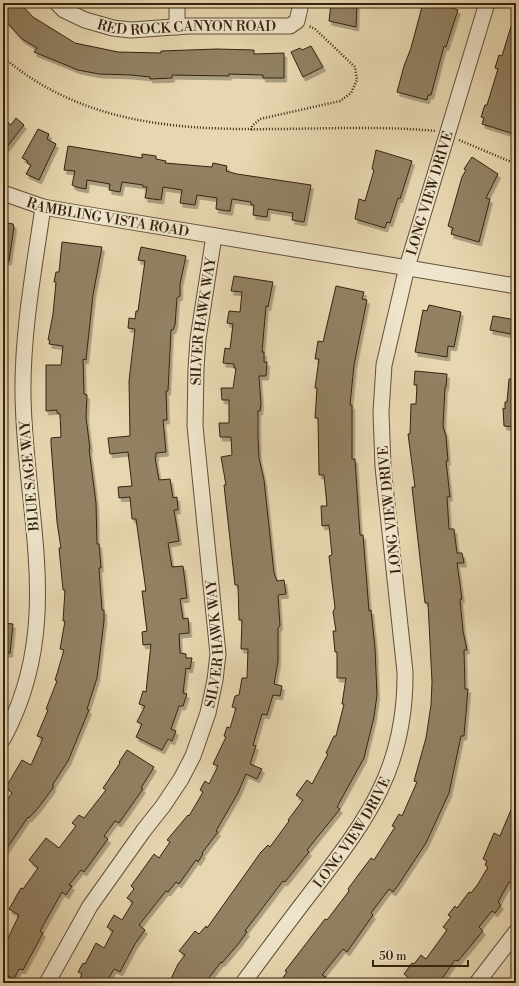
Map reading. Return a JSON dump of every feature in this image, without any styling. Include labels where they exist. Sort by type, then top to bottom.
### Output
[{"type":"street","name":"RED ROCK CANYON ROAD","points":[[57,3],[64,10],[85,20],[113,28],[131,30],[177,27],[290,26],[297,21]]},
{"type":"street","points":[[177,3],[177,27]]},
{"type":"street","points":[[297,21],[301,3]]},
{"type":"street","name":"LONG VIEW DRIVE","points":[[242,983],[329,871],[365,819],[382,789],[398,740],[405,697],[405,672],[383,467],[381,412],[384,366],[407,268],[488,3]]},
{"type":"street","name":"RAMBLING VISTA ROAD","points":[[3,192],[43,207],[516,286]]},
{"type":"street","name":"BLUE SAGE WAY","points":[[3,739],[22,698],[35,651],[38,625],[38,568],[24,422],[23,365],[43,207]]},
{"type":"street","name":"SILVER HAWK WAY","points":[[48,983],[90,906],[181,779],[199,743],[214,683],[218,654],[195,426],[195,394],[198,339],[214,236]]},
{"type":"street","points":[[477,983],[516,932]]},
{"type":"path","points":[[251,130],[252,126],[260,119],[340,101],[351,93],[357,80],[355,67],[315,29],[297,21]]},
{"type":"path","points":[[3,57],[24,75],[55,92],[100,111],[134,120],[201,128],[251,130],[392,129],[435,131],[447,134],[516,164]]},
{"type":"building","points":[[3,3],[20,3],[33,17],[75,43],[118,52],[161,53],[161,51],[217,49],[254,50],[254,54],[284,53],[284,78],[263,78],[263,75],[229,74],[229,76],[172,75],[172,78],[150,79],[150,77],[99,74],[78,70],[34,52],[37,48],[22,39],[3,18]]},
{"type":"building","points":[[331,3],[357,4],[356,27],[329,21]]},
{"type":"building","points":[[423,3],[437,3],[458,10],[446,47],[444,46],[431,95],[428,95],[427,100],[397,92]]},
{"type":"building","points":[[514,17],[516,18],[516,127],[514,134],[482,124],[484,118],[481,117],[485,105],[487,105],[498,69],[495,68],[499,55],[502,56]]},
{"type":"building","points":[[311,46],[323,67],[303,77],[291,52],[300,48],[302,50]]},
{"type":"building","points":[[16,118],[24,125],[3,152],[3,119],[11,125]]},
{"type":"building","points":[[38,129],[49,134],[47,139],[56,144],[39,180],[26,174],[31,165],[27,163],[28,161],[22,158]]},
{"type":"building","points":[[68,146],[142,158],[142,154],[156,156],[156,159],[166,161],[165,163],[212,167],[213,163],[227,166],[226,171],[237,174],[311,185],[304,222],[292,220],[293,213],[268,209],[267,217],[253,215],[254,205],[251,205],[251,202],[232,199],[230,211],[216,209],[217,198],[197,195],[195,205],[180,203],[182,190],[163,187],[161,200],[145,198],[147,187],[143,187],[143,185],[122,182],[120,192],[109,190],[110,184],[87,180],[86,189],[76,187],[72,185],[75,171],[64,170]]},
{"type":"building","points":[[376,150],[412,161],[400,199],[398,198],[390,223],[387,222],[385,228],[355,219],[359,199],[365,201],[374,170],[372,169]]},
{"type":"building","points":[[472,157],[498,174],[486,198],[490,199],[479,242],[451,234],[453,228],[448,226],[462,177],[466,170],[464,169]]},
{"type":"building","points":[[3,222],[13,224],[14,227],[9,261],[3,261]]},
{"type":"building","points":[[62,242],[102,247],[93,295],[86,360],[83,359],[84,394],[87,395],[86,417],[96,503],[97,544],[99,544],[101,568],[99,568],[104,621],[97,678],[87,709],[89,710],[68,761],[53,784],[53,788],[38,808],[29,818],[28,817],[3,854],[3,806],[12,793],[6,787],[22,760],[31,765],[43,738],[37,736],[48,710],[46,709],[57,681],[55,680],[64,650],[60,649],[65,621],[63,621],[65,590],[63,590],[59,548],[61,548],[57,522],[51,444],[51,438],[61,437],[60,414],[57,413],[57,410],[46,411],[46,365],[61,365],[63,346],[49,344],[50,340],[48,340],[53,314],[56,282],[54,282],[56,272],[59,272]]},
{"type":"building","points":[[141,247],[186,256],[180,284],[180,296],[177,298],[175,325],[173,330],[171,330],[168,391],[166,391],[167,420],[163,420],[166,452],[156,453],[155,457],[159,480],[170,479],[173,498],[177,497],[178,510],[174,510],[179,541],[168,543],[172,567],[183,566],[187,598],[180,599],[183,619],[188,618],[189,633],[179,634],[180,653],[186,654],[186,658],[192,658],[190,669],[186,668],[183,693],[187,694],[183,706],[179,706],[171,729],[176,731],[172,741],[168,739],[162,750],[136,737],[142,724],[137,722],[145,706],[139,704],[143,691],[146,692],[151,644],[143,645],[142,632],[147,631],[142,591],[146,591],[136,519],[132,519],[130,497],[119,498],[118,487],[132,486],[128,452],[110,454],[108,438],[130,436],[129,381],[135,329],[128,328],[129,318],[135,319],[136,311],[138,311],[145,261],[138,260]]},
{"type":"building","points":[[234,276],[273,282],[268,307],[266,306],[262,352],[264,352],[264,362],[267,362],[266,376],[259,376],[261,404],[260,411],[258,411],[258,437],[259,458],[264,480],[274,573],[277,581],[284,580],[286,594],[278,595],[280,626],[278,628],[278,661],[274,684],[282,686],[280,696],[273,695],[267,715],[262,714],[253,745],[256,746],[250,764],[262,769],[257,779],[246,774],[238,793],[216,831],[218,832],[202,853],[203,854],[198,862],[196,860],[179,884],[176,882],[168,892],[166,891],[139,925],[145,930],[135,944],[120,972],[114,969],[106,983],[78,983],[82,974],[78,972],[83,963],[85,964],[96,943],[104,948],[113,931],[107,927],[114,915],[122,920],[133,902],[127,898],[134,889],[131,886],[154,854],[159,858],[170,842],[167,840],[188,815],[189,816],[203,792],[200,790],[205,781],[209,784],[218,766],[213,764],[226,737],[224,736],[227,727],[230,728],[236,708],[232,707],[235,696],[239,695],[242,678],[247,678],[248,649],[241,649],[242,620],[239,620],[238,585],[235,585],[224,485],[226,485],[221,457],[232,455],[231,437],[220,437],[219,423],[229,423],[229,400],[222,400],[221,388],[233,388],[236,368],[234,368],[234,364],[223,363],[225,348],[230,349],[233,324],[227,323],[229,311],[240,312],[242,292],[231,291]]},
{"type":"building","points":[[336,286],[364,292],[362,299],[367,300],[354,365],[350,405],[352,405],[352,459],[355,459],[360,535],[363,535],[369,611],[371,610],[375,648],[377,695],[374,717],[364,758],[337,807],[340,809],[307,850],[309,852],[285,882],[283,881],[245,931],[247,932],[239,943],[222,963],[221,962],[205,983],[169,983],[178,964],[185,955],[179,951],[195,931],[199,934],[206,926],[207,928],[261,852],[268,845],[270,847],[303,800],[296,795],[307,780],[312,784],[328,754],[326,753],[334,736],[336,736],[344,704],[342,704],[346,678],[337,678],[337,652],[335,652],[333,631],[336,631],[333,612],[335,608],[329,556],[332,555],[329,525],[322,526],[321,506],[327,506],[324,475],[319,475],[318,418],[315,418],[317,388],[315,388],[319,359],[315,359],[318,341],[323,342]]},
{"type":"building","points":[[429,305],[461,312],[454,347],[448,346],[447,357],[415,352],[423,310],[427,311]]},
{"type":"building","points":[[493,316],[516,320],[516,335],[490,330]]},
{"type":"building","points":[[415,371],[447,374],[443,426],[446,436],[448,461],[446,461],[450,497],[447,497],[449,529],[454,529],[457,553],[462,553],[464,563],[457,563],[462,599],[460,599],[463,631],[467,650],[464,650],[465,689],[468,689],[464,736],[461,736],[449,793],[426,843],[399,884],[393,892],[389,889],[371,913],[373,915],[347,952],[343,949],[322,975],[326,977],[321,983],[279,983],[287,972],[285,971],[325,919],[327,920],[371,858],[374,860],[395,827],[392,826],[399,814],[402,816],[417,782],[414,781],[426,738],[431,705],[432,682],[428,603],[425,603],[412,487],[415,487],[408,434],[410,434],[411,404],[416,404],[417,385],[414,385]]},
{"type":"building","points":[[509,379],[516,379],[516,427],[504,426],[503,408],[505,409],[505,402],[507,402]]},
{"type":"building","points":[[3,623],[13,624],[10,653],[3,653]]},
{"type":"building","points":[[127,750],[154,767],[141,788],[143,789],[119,823],[115,821],[104,836],[108,839],[84,872],[81,870],[69,885],[72,886],[66,895],[62,892],[40,931],[43,933],[23,970],[19,969],[14,979],[3,973],[3,949],[19,915],[9,909],[21,888],[23,889],[38,868],[29,860],[46,838],[59,848],[76,826],[72,823],[79,815],[84,818],[106,790],[103,788]]},
{"type":"building","points":[[516,798],[516,886],[509,882],[498,902],[501,905],[495,913],[492,911],[479,927],[483,931],[458,961],[455,960],[439,983],[406,983],[409,978],[404,974],[412,963],[414,964],[421,955],[426,959],[447,930],[443,927],[451,917],[448,915],[455,906],[457,908],[469,892],[471,893],[478,884],[488,867],[485,865],[487,861],[483,859],[494,833],[500,836]]}]
